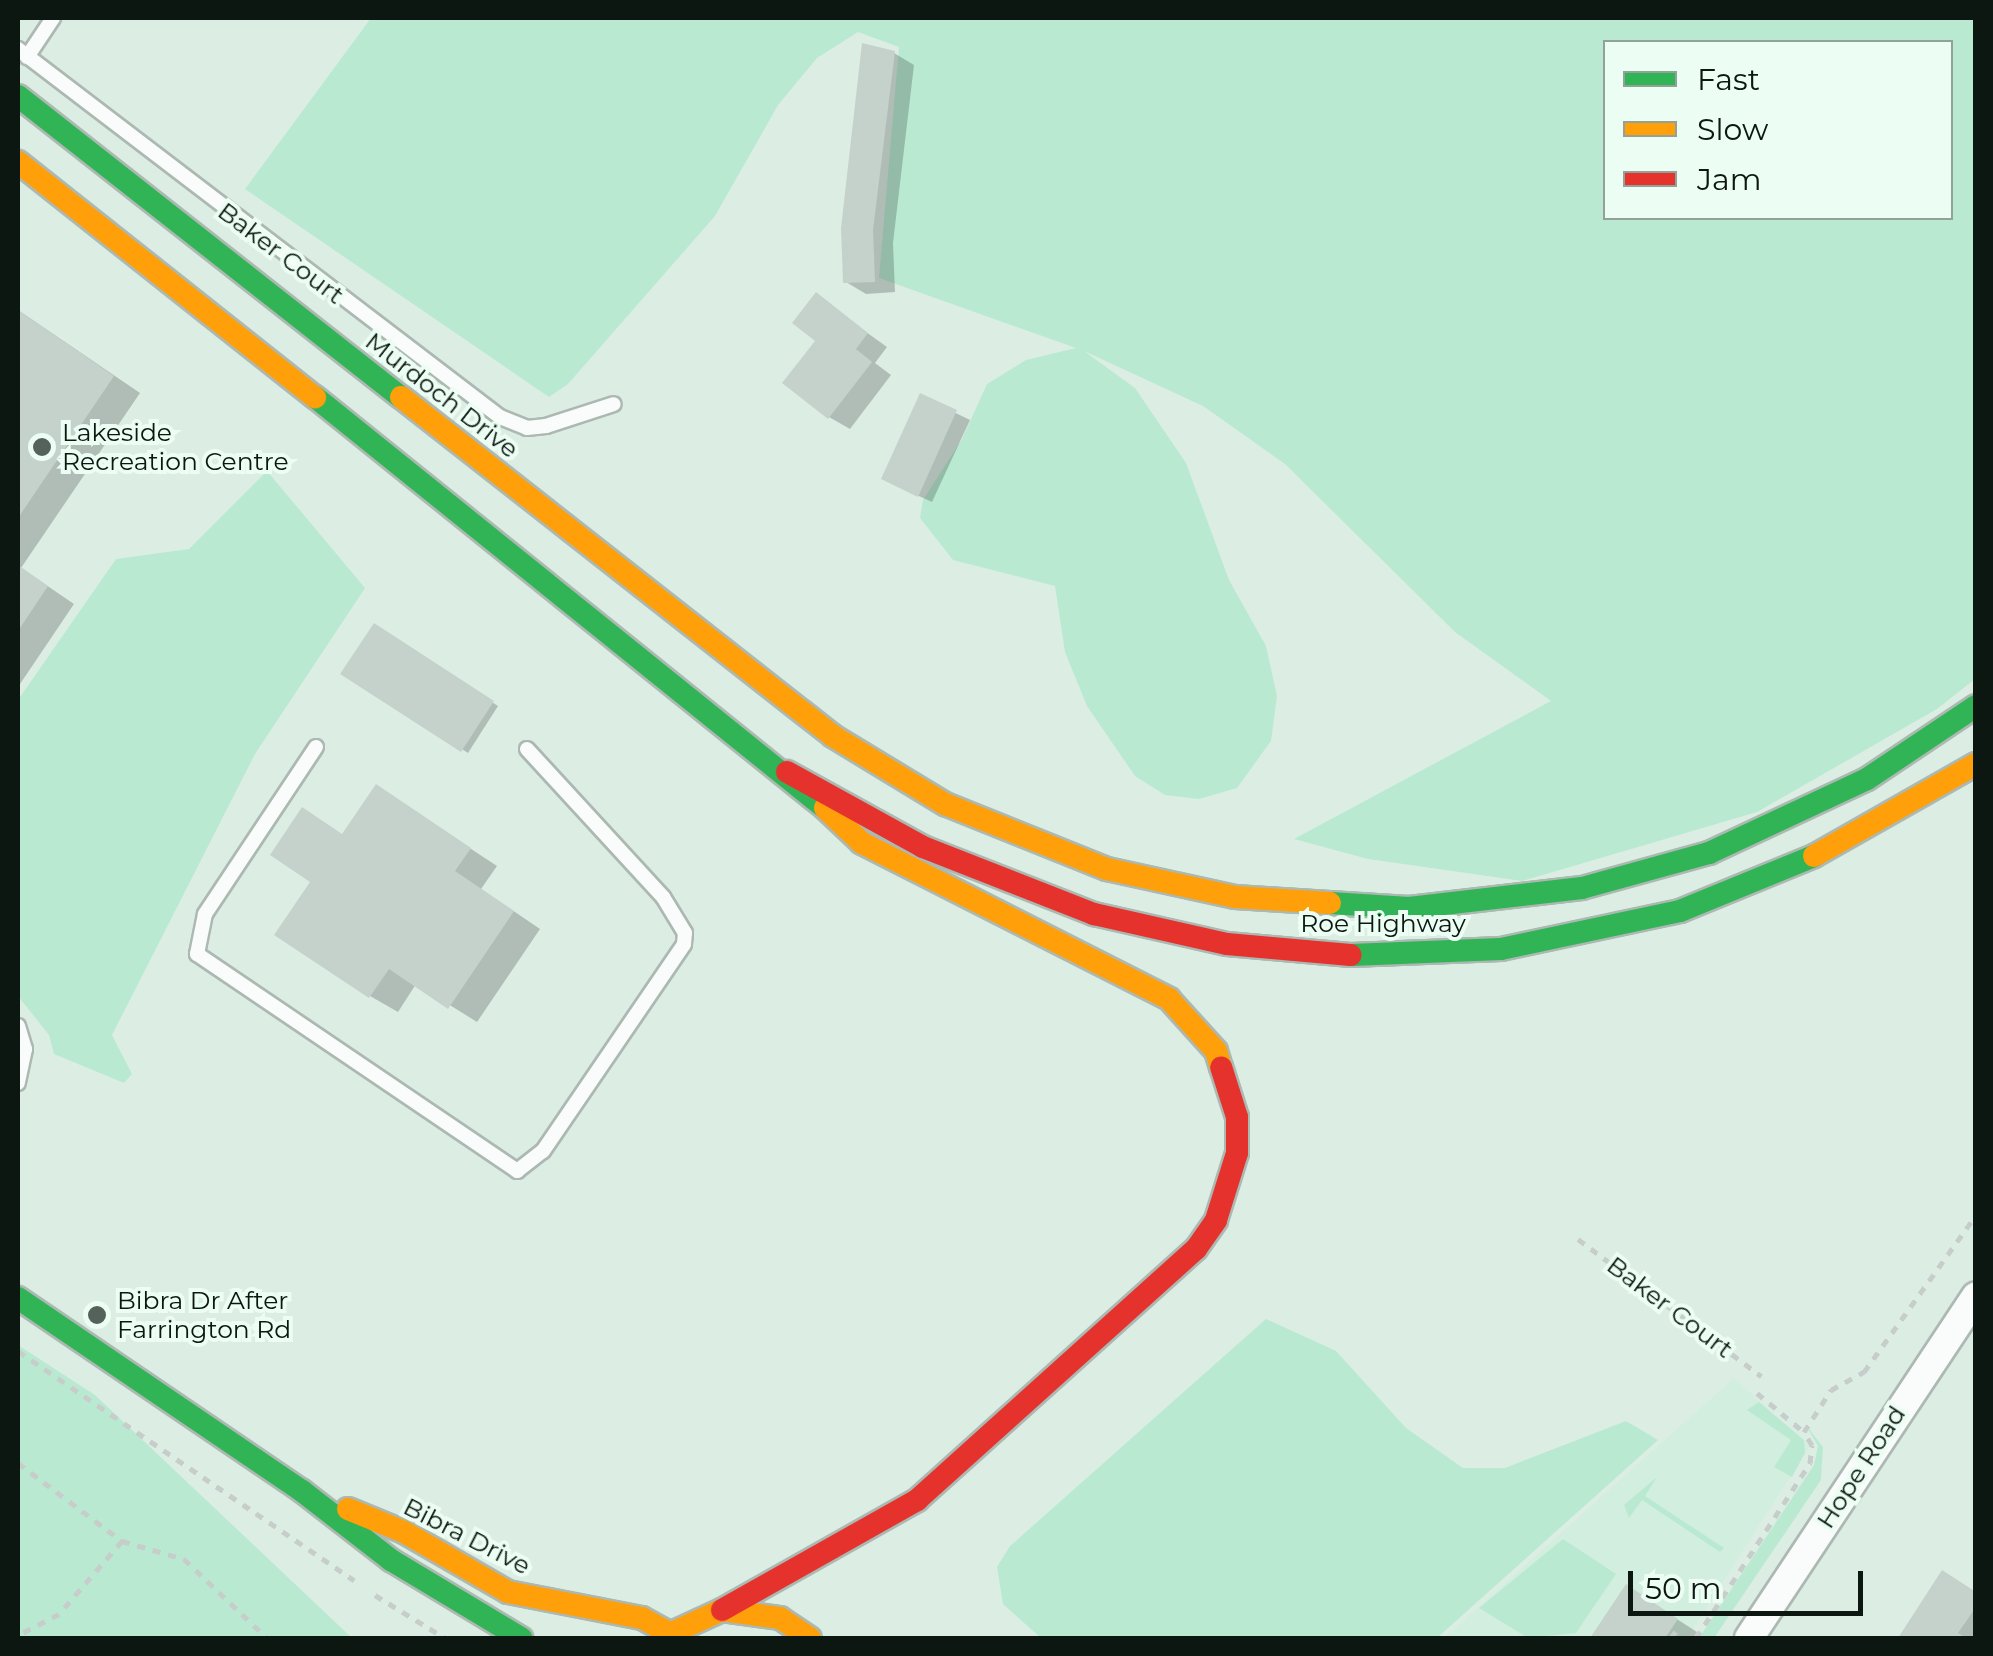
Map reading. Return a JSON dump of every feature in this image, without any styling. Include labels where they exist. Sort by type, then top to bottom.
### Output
[{"type":"main road","name":"Murdoch Drive","points":[[18,96],[834,736]]},
{"type":"main road","points":[[18,162],[787,772],[810,801],[874,850],[1169,999],[1216,1051],[1237,1118],[1237,1153],[1223,1204],[1196,1249],[917,1500],[722,1610],[664,1635]]},
{"type":"main road","name":"Roe Highway","points":[[834,736],[945,804],[1107,869],[1250,899],[1409,908],[1582,888],[1708,852],[1842,793],[1976,706]]},
{"type":"main road","name":"Roe Highway","points":[[787,772],[923,847],[1094,914],[1228,944],[1364,956],[1516,947],[1680,911],[1850,842],[1976,764]]},
{"type":"main road","name":"Bibra Drive","points":[[18,1298],[302,1491],[390,1560],[521,1638]]},
{"type":"main road","name":"Bibra Drive","points":[[302,1491],[404,1532],[508,1592],[560,1608],[642,1618],[664,1635]]},
{"type":"main road","points":[[722,1610],[780,1618],[810,1638]]},
{"type":"street","name":"Hope Road","points":[[1749,1638],[1976,1296]]},
{"type":"lane","points":[[22,53],[53,18]]},
{"type":"lane","name":"Baker Court","points":[[22,53],[500,417],[527,428],[546,426],[614,404]]},
{"type":"lane","points":[[316,747],[206,914],[196,945],[208,966],[508,1168],[526,1170],[684,944],[685,934],[664,897],[526,749]]},
{"type":"lane","points":[[18,1026],[25,1049],[18,1083]]},
{"type":"path","points":[[1804,1432],[1831,1390],[1864,1372],[1910,1314],[1976,1215]]},
{"type":"path","name":"Baker Court","points":[[1578,1239],[1761,1376]]},
{"type":"path","points":[[18,1351],[445,1638]]},
{"type":"path","points":[[1696,1638],[1810,1463],[1812,1445],[1804,1432],[1758,1393]]},
{"type":"path","points":[[18,1462],[122,1541],[184,1558],[267,1638]]},
{"type":"path","points":[[18,1635],[58,1614],[122,1541]]},
{"type":"path","points":[[1671,1638],[1679,1626]]},
{"type":"shaded area","points":[[1734,1378],[1809,1447],[1687,1638],[1444,1638]]},
{"type":"green space","points":[[371,18],[1975,18],[1975,679],[1937,709],[1757,812],[1522,881],[1368,859],[1294,839],[1551,701],[1455,632],[1285,464],[1203,406],[1084,351],[1135,388],[1186,463],[1229,580],[1266,646],[1277,696],[1271,741],[1237,788],[1199,799],[1165,795],[1135,776],[1087,706],[1065,652],[1055,586],[953,560],[920,518],[923,500],[962,439],[987,384],[1026,360],[1076,348],[879,278],[899,47],[858,32],[817,58],[778,105],[715,216],[568,384],[549,397],[245,189]]},
{"type":"green space","points":[[267,471],[365,588],[255,754],[112,1035],[132,1074],[124,1083],[54,1054],[49,1035],[18,996],[18,700],[116,559],[189,549]]},
{"type":"green space","points":[[1266,1319],[1336,1351],[1406,1428],[1463,1468],[1505,1468],[1626,1421],[1658,1440],[1437,1638],[1041,1638],[1003,1604],[997,1567],[1010,1546]]},
{"type":"green space","points":[[18,1345],[95,1395],[352,1638],[18,1638]]},
{"type":"green space","points":[[1759,1402],[1804,1440],[1805,1453],[1792,1477],[1774,1467],[1791,1440],[1747,1410]]},
{"type":"green space","points":[[1805,1424],[1823,1447],[1821,1480],[1714,1638],[1699,1638],[1814,1465],[1818,1446]]},
{"type":"green space","points":[[1657,1477],[1645,1496],[1724,1548],[1720,1552],[1642,1500],[1629,1518],[1624,1505]]},
{"type":"green space","points":[[1563,1539],[1616,1574],[1576,1633],[1528,1638],[1479,1608]]},
{"type":"building","points":[[862,43],[895,51],[873,230],[875,282],[843,283],[841,228]]},
{"type":"building","points":[[816,292],[868,333],[856,349],[872,362],[828,419],[782,383],[815,341],[792,323]]},
{"type":"building","name":"Lakeside Recreation Centre","points":[[18,310],[114,376],[18,518]]},
{"type":"building","points":[[920,393],[957,410],[918,497],[881,479]]},
{"type":"building","points":[[18,565],[48,586],[18,631]]},
{"type":"building","points":[[374,623],[494,701],[461,752],[340,674]]},
{"type":"building","points":[[376,784],[471,848],[455,871],[514,911],[448,1009],[389,969],[369,998],[274,935],[310,882],[270,855],[302,807],[342,834]]},
{"type":"building","points":[[1942,1570],[1976,1592],[1976,1607],[1958,1633],[1966,1638],[1898,1638]]},
{"type":"building","points":[[1626,1584],[1678,1619],[1665,1638],[1590,1638]]},
{"type":"traffic: fast","points":[[18,96],[401,397]]},
{"type":"traffic: fast","points":[[315,397],[825,808]]},
{"type":"traffic: fast","points":[[1330,903],[1409,908],[1582,888],[1709,853],[1867,779],[1976,706]]},
{"type":"traffic: fast","points":[[1351,955],[1501,949],[1680,911],[1814,856]]},
{"type":"traffic: fast","points":[[18,1298],[302,1491],[391,1560],[521,1638]]},
{"type":"traffic: slow","points":[[18,162],[315,397]]},
{"type":"traffic: slow","points":[[401,397],[833,736]]},
{"type":"traffic: slow","points":[[833,736],[945,804],[1107,869],[1235,897],[1330,903]]},
{"type":"traffic: slow","points":[[1814,856],[1976,764]]},
{"type":"traffic: slow","points":[[825,808],[862,843],[1169,999],[1216,1051],[1221,1067]]},
{"type":"traffic: slow","points":[[348,1509],[404,1532],[508,1592],[642,1618],[667,1632]]},
{"type":"traffic: slow","points":[[661,1638],[722,1610],[780,1618],[810,1638]]},
{"type":"traffic: jam","points":[[787,772],[923,847],[1094,914],[1227,944],[1351,955]]},
{"type":"traffic: jam","points":[[722,1610],[917,1500],[1196,1249],[1216,1220],[1237,1153],[1237,1117],[1221,1067]]},
{"type":"place","name":"Lakeside Recreation Centre","points":[[42,447]]},
{"type":"place","name":"Bibra Dr After Farrington Rd","points":[[97,1315]]}]
